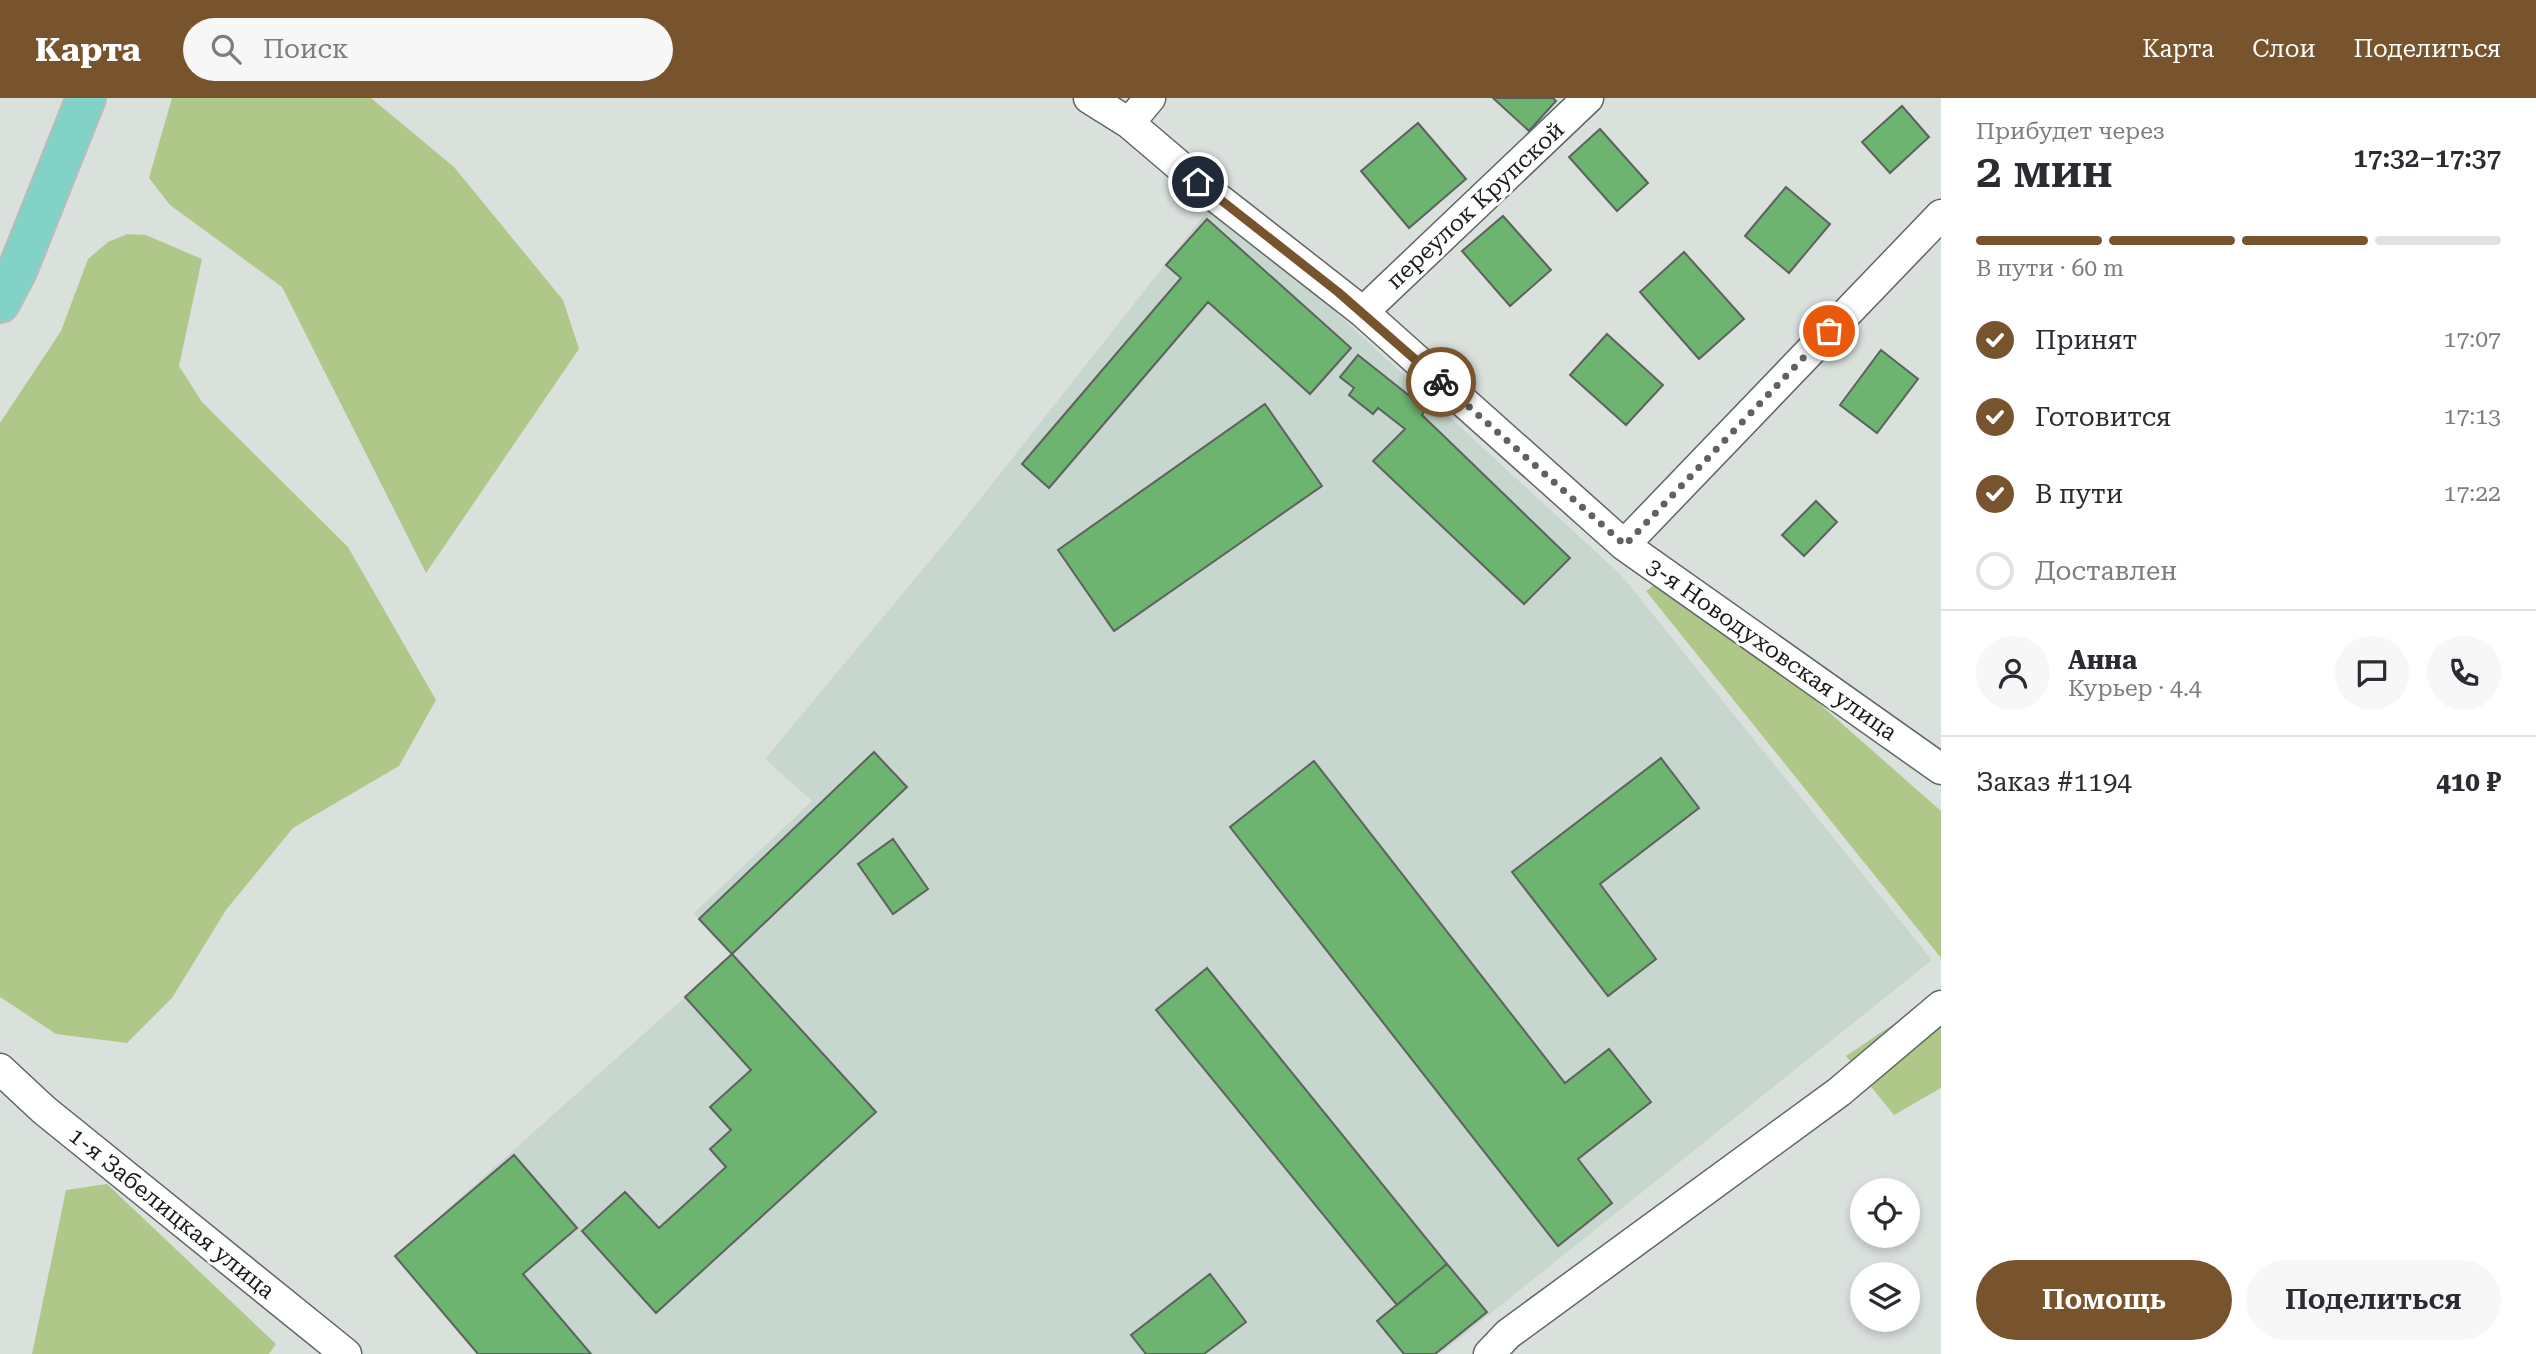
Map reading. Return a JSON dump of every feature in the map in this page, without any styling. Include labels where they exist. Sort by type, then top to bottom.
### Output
[{"type":"highway","points":[[0,303],[17,271],[86,98]]},
{"type":"street","name":"3-я Новодуховская улица","points":[[1089,98],[1129,123],[1216,197],[1363,312],[1625,545],[1941,769]]},
{"type":"street","points":[[1129,123],[1150,98]]},
{"type":"street","name":"переулок Крупской","points":[[1363,312],[1588,98]]},
{"type":"street","points":[[1625,545],[1941,215]]},
{"type":"street","points":[[1489,1354],[1508,1334],[1839,1092],[1941,1006]]},
{"type":"street","name":"1-я Забелицкая улица","points":[[0,1069],[44,1110],[346,1354]]},
{"type":"shaded area","points":[[1215,201],[1621,575],[1932,960],[1440,1354],[477,1354],[395,1256],[732,955],[694,913],[812,801],[765,759],[958,527]]},
{"type":"green space","points":[[172,98],[371,98],[454,167],[563,300],[579,349],[426,573],[282,287],[170,205],[149,178]]},
{"type":"green space","points":[[127,234],[146,235],[202,259],[179,366],[202,402],[348,547],[436,700],[399,766],[293,828],[226,910],[172,998],[127,1043],[56,1034],[0,997],[0,423],[61,331],[88,259],[108,242]]},
{"type":"green space","points":[[1671,573],[1941,811],[1941,958],[1646,591]]},
{"type":"green space","points":[[1941,992],[1941,1088],[1894,1115],[1846,1056]]},
{"type":"green space","points":[[107,1184],[276,1344],[269,1354],[32,1354],[66,1190]]},
{"type":"building","points":[[1493,98],[1553,98],[1556,101],[1529,131]]},
{"type":"building","points":[[1902,106],[1929,137],[1890,173],[1862,142]]},
{"type":"building","points":[[1418,123],[1466,179],[1409,228],[1361,171]]},
{"type":"building","points":[[1600,129],[1648,183],[1617,211],[1569,157]]},
{"type":"building","points":[[1786,187],[1830,224],[1789,273],[1745,236]]},
{"type":"building","points":[[1503,216],[1551,270],[1510,306],[1462,251]]},
{"type":"building","points":[[1207,219],[1351,348],[1310,394],[1208,302],[1049,488],[1022,464],[1181,278],[1166,265]]},
{"type":"building","points":[[1684,252],[1744,319],[1699,359],[1640,292]]},
{"type":"building","points":[[1607,334],[1663,385],[1626,425],[1570,375]]},
{"type":"building","points":[[1881,350],[1918,379],[1877,433],[1840,405]]},
{"type":"building","points":[[1358,355],[1426,409],[1422,415],[1570,558],[1524,604],[1373,461],[1405,429],[1378,408],[1373,414],[1349,395],[1354,388],[1340,377]]},
{"type":"building","points":[[1265,404],[1322,486],[1114,631],[1058,550]]},
{"type":"building","points":[[1816,501],[1837,522],[1804,556],[1782,535]]},
{"type":"building","points":[[874,752],[907,787],[732,954],[699,919]]},
{"type":"building","points":[[1661,758],[1699,808],[1600,884],[1656,959],[1608,996],[1512,872]]},
{"type":"building","points":[[1314,761],[1565,1083],[1609,1049],[1651,1102],[1578,1159],[1612,1203],[1558,1246],[1230,827]]},
{"type":"building","points":[[893,839],[928,889],[893,914],[858,864]]},
{"type":"building","points":[[732,954],[876,1112],[656,1313],[582,1231],[625,1192],[659,1228],[726,1167],[710,1149],[731,1130],[710,1107],[751,1070],[685,997]]},
{"type":"building","points":[[1207,968],[1447,1264],[1397,1305],[1156,1010]]},
{"type":"building","points":[[514,1155],[577,1228],[523,1274],[591,1354],[478,1354],[395,1256]]},
{"type":"building","points":[[1447,1264],[1487,1312],[1435,1354],[1404,1354],[1377,1321]]},
{"type":"building","points":[[1210,1274],[1246,1322],[1204,1354],[1146,1354],[1131,1335]]},
{"type":"way so far","points":[[1441,382],[1625,545],[1829,331]]},
{"type":"route","points":[[1198,182],[1363,312],[1441,382]]}]
